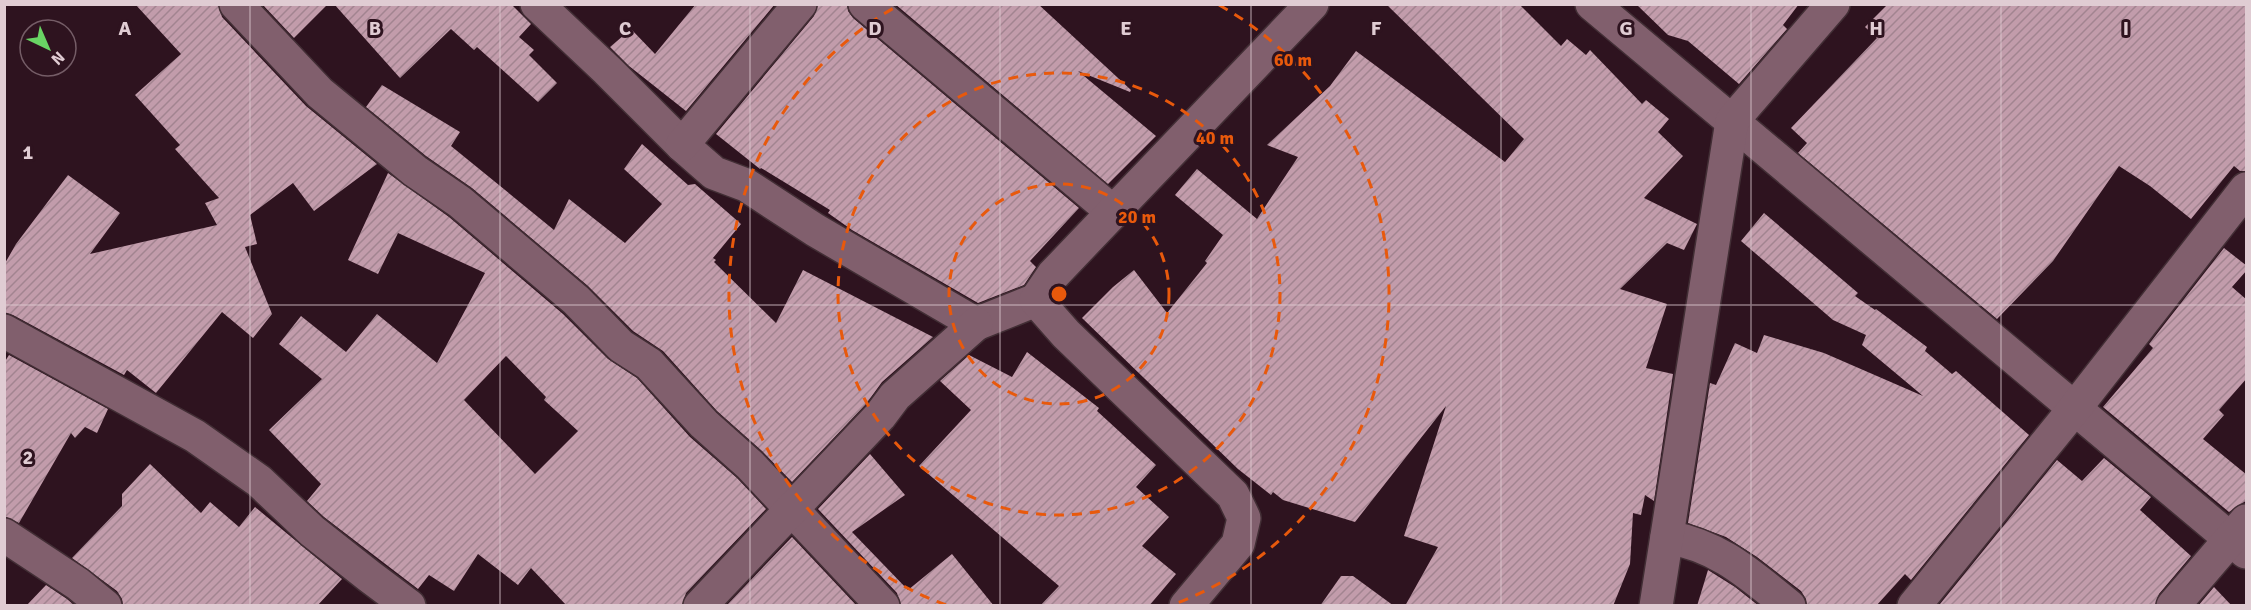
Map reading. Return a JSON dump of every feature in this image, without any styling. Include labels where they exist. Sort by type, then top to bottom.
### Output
[{"type":"street","points":[[236,4],[320,93],[399,158],[460,202],[576,300],[621,346],[649,364],[696,416],[750,465],[792,508],[883,606]]},
{"type":"street","points":[[537,4],[682,145],[714,173],[746,185],[815,230],[976,324]]},
{"type":"street","points":[[682,145],[800,4]]},
{"type":"street","points":[[866,4],[1113,212]]},
{"type":"street","points":[[700,606],[880,416],[895,396],[976,324],[1036,300],[1053,275],[1312,4]]},
{"type":"street","points":[[1592,4],[2075,408],[2242,537],[2173,606]]},
{"type":"street","points":[[1656,606],[1732,121],[1833,4]]},
{"type":"street","points":[[1914,606],[2075,408],[2247,189]]},
{"type":"street","points":[[1036,300],[1066,334],[1233,495],[1244,518],[1238,544],[1186,606]]},
{"type":"street","points":[[4,331],[195,436],[224,455],[259,481],[312,531],[410,606]]},
{"type":"street","points":[[4,535],[78,584],[105,606]]},
{"type":"street","points":[[1667,537],[1691,541],[1734,562],[1789,606]]},
{"type":"building","points":[[135,4],[218,4],[222,17],[306,106],[377,164],[314,211],[293,183],[250,215],[257,244],[245,247],[272,314],[253,338],[222,312],[156,393],[127,370],[124,375],[4,312],[4,265],[16,244],[68,175],[120,213],[90,254],[217,225],[205,203],[219,198],[175,149],[180,145],[135,95],[181,54]]},
{"type":"building","points":[[262,4],[328,4],[294,38]]},
{"type":"building","points":[[334,4],[511,4],[531,24],[519,37],[534,50],[529,55],[557,83],[538,102],[477,47],[474,50],[451,29],[400,78]]},
{"type":"building","points":[[696,4],[775,4],[686,111],[629,66],[610,47],[631,29],[655,54]]},
{"type":"building","points":[[818,4],[847,4],[848,11],[853,18],[1079,208],[1030,261],[1036,267],[1024,285],[978,303],[852,230],[828,213],[830,210],[760,169],[716,134],[814,16]]},
{"type":"building","points":[[895,4],[1038,4],[1131,90],[1130,92],[1078,71],[1156,136],[1108,184]]},
{"type":"building","points":[[1386,4],[1519,4],[1561,46],[1567,39],[1586,55],[1590,50],[1642,104],[1646,100],[1669,119],[1658,132],[1683,156],[1644,198],[1697,224],[1684,250],[1667,243],[1620,289],[1667,304],[1646,368],[1673,374],[1654,501],[1645,495],[1641,515],[1633,513],[1630,564],[1613,606],[1405,606],[1438,547],[1404,536],[1446,406],[1355,522],[1283,500],[1273,492],[1271,495],[1238,469],[1082,318],[1134,270],[1167,313],[1207,263],[1205,261],[1223,235],[1175,195],[1197,169],[1257,219],[1298,157],[1267,145],[1330,86],[1356,51],[1505,162],[1524,139]]},
{"type":"building","points":[[1636,4],[1799,4],[1783,25],[1787,29],[1739,84],[1688,41],[1668,35]]},
{"type":"building","points":[[1888,4],[2247,4],[2247,171],[2240,171],[2234,166],[2191,219],[2150,186],[2119,166],[2053,261],[1997,319],[1798,153],[1807,143],[1791,128],[1877,38],[1865,27]]},
{"type":"building","points":[[382,85],[460,132],[451,146],[554,230],[569,199],[625,243],[662,204],[624,169],[642,144],[688,185],[695,184],[741,224],[713,258],[716,260],[714,262],[776,323],[803,270],[933,337],[882,382],[866,404],[792,482],[762,451],[717,411],[663,351],[633,331],[588,286],[472,188],[426,156],[366,107]]},
{"type":"building","points":[[388,173],[449,217],[563,314],[608,359],[637,378],[690,437],[737,478],[766,509],[686,593],[682,606],[567,606],[531,568],[518,585],[478,554],[454,591],[429,575],[418,589],[324,517],[307,501],[321,484],[269,430],[322,379],[279,344],[301,316],[346,352],[377,314],[437,363],[485,273],[398,233],[378,274],[348,260]],"holes":[[[506,356],[546,397],[544,400],[578,431],[535,474],[464,400]]]},
{"type":"building","points":[[1764,213],[1858,293],[1855,296],[1927,347],[1925,351],[1952,374],[1956,371],[2029,435],[1911,580],[1905,574],[1876,606],[1807,606],[1801,591],[1757,557],[1726,537],[1688,523],[1710,383],[1716,385],[1735,343],[1757,353],[1764,335],[1824,353],[1923,396],[1862,345],[1866,335],[1833,320],[1741,241]]},
{"type":"building","points":[[2224,248],[2247,266],[2247,270],[2232,287],[2247,300],[2247,378],[2219,410],[2224,415],[2203,439],[2247,475],[2247,500],[2229,512],[2103,407],[2153,348],[2149,344]]},
{"type":"building","points":[[1027,352],[1099,408],[1097,411],[1156,465],[1136,487],[1169,517],[1142,546],[1176,574],[1149,606],[1040,606],[1059,586],[919,466],[971,410],[940,381],[969,355],[1012,377]]},
{"type":"building","points":[[9,355],[108,409],[97,433],[85,427],[75,438],[71,433],[19,523],[4,516],[4,363]]},
{"type":"building","points":[[870,454],[905,495],[852,532],[908,590],[952,554],[994,606],[901,606],[897,593],[818,509]]},
{"type":"building","points":[[2104,458],[2151,497],[2140,510],[2191,556],[2159,594],[2155,606],[1942,606],[1940,604],[2057,460],[2082,481]]},
{"type":"building","points":[[150,464],[201,513],[210,502],[239,527],[255,507],[342,579],[317,606],[123,606],[117,591],[72,558],[122,506],[122,494]]},
{"type":"building","points":[[792,537],[857,606],[726,606]]},
{"type":"building","points":[[1708,570],[1735,587],[1759,606],[1697,606]]},
{"type":"building","points":[[1341,576],[1353,576],[1394,606],[1320,606]]},
{"type":"building","points":[[46,585],[67,599],[75,606],[26,606]]},
{"type":"building","points":[[2214,587],[2232,606],[2198,606]]}]
